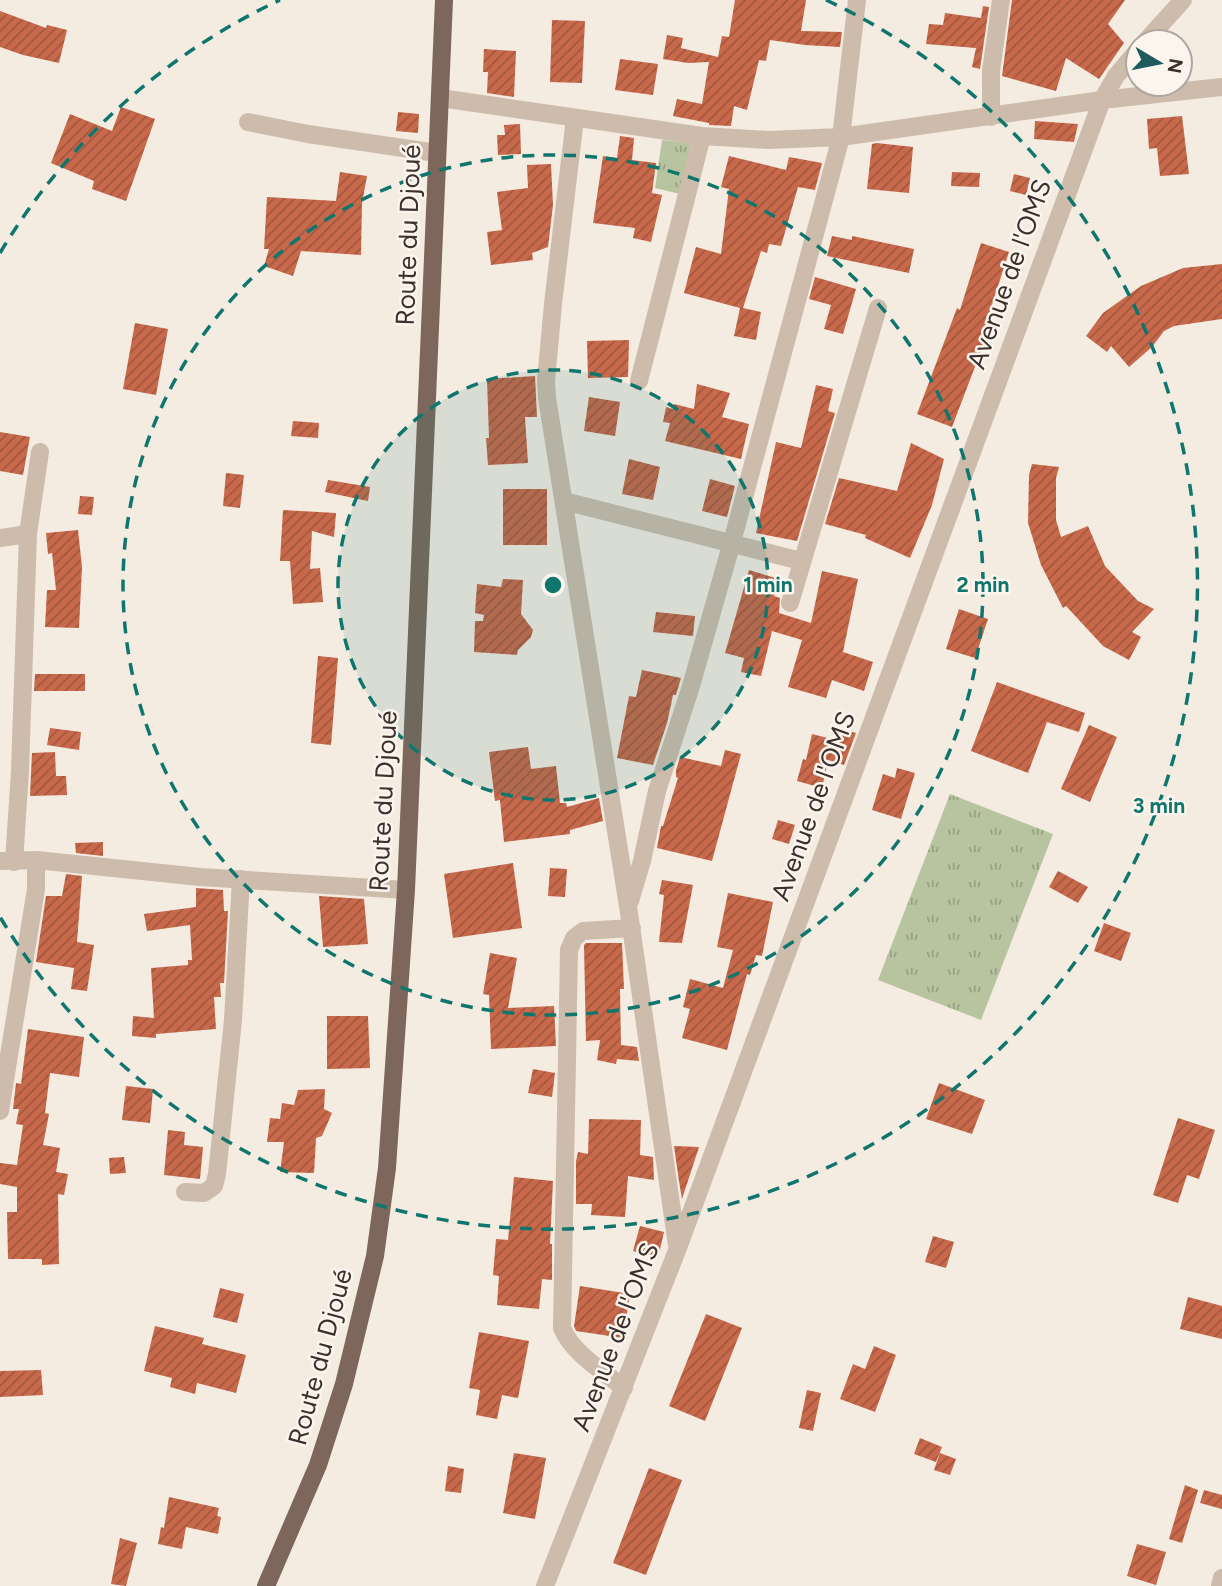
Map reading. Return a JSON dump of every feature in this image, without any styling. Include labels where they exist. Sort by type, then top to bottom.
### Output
[{"type":"main road","name":"Route du Djoué","points":[[266,1586],[318,1465],[344,1384],[375,1256],[387,1168],[406,890],[444,0]]},
{"type":"street","points":[[628,906],[642,861],[657,791],[691,686],[732,542],[841,137],[857,0]]},
{"type":"street","points":[[991,117],[991,71],[1001,0]]},
{"type":"street","points":[[1158,28],[1183,0]]},
{"type":"street","name":"Avenue de l'OMS","points":[[545,1586],[678,1248],[1102,100],[1124,69]]},
{"type":"street","points":[[440,98],[702,136],[768,140],[841,137],[1102,100],[1222,87]]},
{"type":"street","points":[[575,118],[546,381],[632,928],[678,1248]]},
{"type":"street","points":[[248,122],[437,153]]},
{"type":"street","points":[[639,382],[702,136]]},
{"type":"street","points":[[790,603],[878,308]]},
{"type":"street","points":[[40,452],[28,534],[20,771],[7,861],[36,860],[241,879],[406,890]]},
{"type":"street","points":[[564,501],[801,561]]},
{"type":"street","points":[[0,538],[28,534]]},
{"type":"street","points":[[0,1111],[36,889],[36,860]]},
{"type":"street","points":[[185,1192],[204,1193],[214,1186],[217,1174],[233,1020],[241,879]]},
{"type":"street","points":[[624,1388],[578,1351],[567,1339],[562,1328],[562,1234],[569,950],[574,938],[583,931],[632,928]]},
{"type":"street","points":[[1220,1586],[1222,1578]]},
{"type":"green space","points":[[662,140],[691,143],[680,194],[655,188]]},
{"type":"green space","points":[[950,794],[1053,834],[981,1020],[878,980]]},
{"type":"building","points":[[735,0],[806,0],[801,31],[842,32],[840,47],[770,40],[766,61],[759,60],[747,110],[734,106],[731,126],[709,125],[673,116],[677,99],[702,104],[709,62],[688,63],[663,59],[667,35],[683,38],[681,48],[718,57],[722,36],[729,37]]},
{"type":"building","points":[[1012,0],[1125,0],[1108,24],[1124,43],[1099,79],[1066,58],[1056,91],[1002,76]]},
{"type":"building","points":[[983,6],[989,7],[980,69],[972,67],[976,48],[926,44],[929,24],[943,25],[945,13],[981,18]]},
{"type":"building","points":[[0,11],[46,28],[47,25],[67,30],[59,63],[0,47]]},
{"type":"building","points":[[552,20],[585,21],[582,83],[550,82]]},
{"type":"building","points":[[484,49],[516,51],[514,97],[487,93],[488,72],[483,72]]},
{"type":"building","points":[[620,59],[658,64],[653,95],[615,90]]},
{"type":"building","points":[[121,107],[155,119],[126,201],[92,189],[94,181],[51,163],[70,114],[112,131]]},
{"type":"building","points":[[398,112],[419,114],[418,133],[396,131]]},
{"type":"building","points":[[1182,116],[1189,174],[1160,176],[1157,148],[1149,149],[1147,119]]},
{"type":"building","points":[[1035,121],[1078,124],[1074,142],[1034,139]]},
{"type":"building","points":[[520,124],[521,154],[498,155],[497,135],[505,135],[504,125]]},
{"type":"building","points":[[620,136],[634,138],[632,160],[656,163],[652,193],[662,195],[651,242],[633,238],[635,228],[593,223],[603,156],[617,158]]},
{"type":"building","points":[[872,144],[913,147],[909,193],[867,189]]},
{"type":"building","points":[[729,156],[786,170],[789,157],[822,163],[815,190],[798,187],[781,246],[769,244],[767,253],[761,251],[743,308],[761,312],[756,340],[734,336],[740,308],[684,293],[696,247],[721,254],[729,189],[721,187]]},
{"type":"building","points":[[551,164],[553,205],[548,247],[532,253],[533,260],[491,265],[487,232],[502,230],[497,192],[528,188],[527,165]]},
{"type":"building","points":[[340,172],[367,176],[362,203],[361,255],[301,251],[293,276],[264,266],[269,249],[264,249],[267,197],[336,201]]},
{"type":"building","points":[[952,172],[980,173],[979,187],[951,186]]},
{"type":"building","points":[[1014,174],[1030,178],[1026,195],[1010,191]]},
{"type":"building","points":[[832,236],[852,240],[852,236],[914,249],[909,273],[827,256]]},
{"type":"building","points":[[981,243],[1009,252],[987,320],[992,322],[952,427],[917,414],[957,308],[960,310]]},
{"type":"building","points":[[1222,264],[1222,319],[1174,326],[1164,331],[1152,347],[1129,367],[1111,346],[1107,352],[1086,336],[1103,313],[1141,286],[1183,268]]},
{"type":"building","points":[[815,277],[856,289],[843,334],[824,329],[831,305],[809,299]]},
{"type":"building","points":[[135,323],[168,329],[156,395],[123,389]]},
{"type":"building","points":[[629,340],[628,377],[588,378],[587,341]]},
{"type":"building","points":[[535,376],[537,417],[525,417],[528,463],[488,465],[487,379]]},
{"type":"building","points":[[697,384],[730,393],[722,417],[749,424],[741,459],[665,441],[670,423],[663,422],[666,407],[673,409],[674,404],[694,409]]},
{"type":"building","points":[[816,385],[833,389],[828,411],[835,413],[797,541],[756,533],[776,442],[801,448]]},
{"type":"building","points":[[589,397],[620,402],[615,436],[584,431]]},
{"type":"building","points":[[293,421],[319,423],[318,438],[291,436]]},
{"type":"building","points":[[0,432],[30,437],[23,475],[0,471]]},
{"type":"building","points":[[911,443],[944,459],[932,505],[910,558],[865,538],[866,535],[825,524],[839,478],[897,491]]},
{"type":"building","points":[[629,459],[660,467],[653,500],[622,494]]},
{"type":"building","points":[[1032,464],[1059,467],[1056,478],[1056,520],[1061,537],[1088,526],[1105,566],[1138,601],[1154,609],[1132,632],[1141,637],[1129,660],[1103,646],[1066,606],[1063,608],[1041,565],[1028,523],[1029,475]]},
{"type":"building","points":[[226,473],[244,475],[240,508],[223,506]]},
{"type":"building","points":[[710,479],[735,486],[727,517],[702,511]]},
{"type":"building","points":[[328,480],[370,487],[368,501],[325,492]]},
{"type":"building","points":[[503,489],[547,489],[547,545],[503,545]]},
{"type":"building","points":[[80,496],[94,497],[92,515],[78,514]]},
{"type":"building","points":[[283,510],[336,513],[334,537],[312,531],[310,569],[320,568],[323,602],[293,604],[290,561],[280,561]]},
{"type":"building","points":[[78,530],[82,567],[79,628],[45,627],[47,590],[56,590],[52,553],[48,554],[46,533]]},
{"type":"building","points":[[749,570],[779,579],[774,596],[780,598],[779,613],[811,623],[822,571],[858,579],[843,652],[873,662],[864,691],[832,680],[826,698],[788,687],[802,640],[772,631],[761,676],[741,672],[744,658],[725,653]]},
{"type":"building","points":[[503,579],[523,580],[521,614],[533,630],[531,637],[518,650],[517,655],[474,652],[475,621],[483,621],[484,615],[475,613],[477,584],[501,587]]},
{"type":"building","points":[[959,609],[988,619],[975,658],[946,649]]},
{"type":"building","points":[[656,612],[695,616],[693,636],[653,632]]},
{"type":"building","points":[[318,656],[338,658],[331,745],[311,743]]},
{"type":"building","points":[[642,670],[681,678],[676,695],[673,695],[653,765],[617,758],[629,696],[636,697]]},
{"type":"building","points":[[35,674],[85,674],[85,691],[34,691]]},
{"type":"building","points":[[997,682],[1085,713],[1079,732],[1047,722],[1028,773],[971,751]]},
{"type":"building","points":[[1089,725],[1117,737],[1090,802],[1061,789]]},
{"type":"building","points":[[50,728],[81,732],[79,750],[47,745]]},
{"type":"building","points":[[838,728],[856,733],[844,765],[828,760],[822,788],[797,781],[803,759],[806,760],[812,734],[835,740]]},
{"type":"building","points":[[528,747],[531,769],[556,766],[560,803],[566,803],[567,807],[599,798],[603,821],[570,830],[570,834],[504,842],[500,800],[495,801],[489,752]]},
{"type":"building","points":[[725,750],[741,754],[712,861],[657,848],[661,826],[678,778],[676,770],[680,757],[721,766]]},
{"type":"building","points":[[55,752],[56,776],[66,776],[67,795],[30,796],[32,753]]},
{"type":"building","points":[[897,768],[915,773],[901,819],[872,810],[883,774],[895,778]]},
{"type":"building","points":[[778,820],[795,825],[789,844],[772,839]]},
{"type":"building","points":[[103,842],[103,856],[76,853],[75,843]]},
{"type":"building","points":[[513,863],[522,928],[453,938],[444,874]]},
{"type":"building","points":[[550,868],[567,869],[565,897],[548,896]]},
{"type":"building","points":[[1058,871],[1088,887],[1078,903],[1049,887]]},
{"type":"building","points":[[66,874],[82,876],[77,942],[94,945],[87,991],[71,989],[74,968],[36,962],[46,896],[62,896]]},
{"type":"building","points":[[662,880],[693,885],[682,943],[659,942],[664,895],[659,894]]},
{"type":"building","points":[[196,888],[223,890],[224,911],[228,911],[224,983],[220,983],[221,997],[214,997],[216,1029],[156,1034],[156,1038],[132,1036],[133,1016],[154,1018],[151,968],[188,965],[188,960],[192,960],[190,925],[147,931],[144,914],[196,907]]},
{"type":"building","points":[[728,893],[773,902],[762,956],[756,955],[750,975],[747,974],[727,1050],[682,1038],[690,1009],[683,1007],[690,979],[723,988],[733,950],[717,947]]},
{"type":"building","points":[[319,896],[364,899],[368,944],[323,947]]},
{"type":"building","points":[[1104,923],[1131,933],[1121,961],[1094,951]]},
{"type":"building","points":[[586,943],[622,943],[624,989],[620,989],[621,1045],[637,1047],[639,1061],[617,1059],[616,1064],[597,1060],[600,1040],[586,1041]]},
{"type":"building","points":[[490,953],[517,958],[508,1008],[554,1006],[556,1046],[491,1049],[489,995],[483,994]]},
{"type":"building","points":[[327,1016],[368,1016],[370,1068],[327,1069]]},
{"type":"building","points":[[28,1029],[84,1037],[79,1077],[50,1073],[45,1113],[49,1114],[43,1145],[60,1148],[56,1172],[68,1174],[64,1195],[58,1194],[59,1264],[42,1265],[42,1259],[8,1259],[7,1212],[17,1212],[17,1187],[0,1184],[0,1163],[17,1165],[23,1125],[16,1124],[19,1109],[13,1109],[16,1083],[21,1084]]},
{"type":"building","points":[[533,1069],[555,1073],[552,1097],[528,1093]]},
{"type":"building","points":[[939,1083],[985,1100],[972,1134],[926,1119]]},
{"type":"building","points":[[126,1086],[153,1089],[150,1123],[122,1120]]},
{"type":"building","points":[[325,1089],[324,1109],[332,1113],[322,1136],[316,1138],[314,1173],[280,1172],[284,1142],[267,1142],[270,1118],[280,1119],[282,1103],[294,1105],[298,1090]]},
{"type":"building","points":[[1178,1118],[1215,1130],[1199,1179],[1187,1175],[1178,1203],[1153,1195]]},
{"type":"building","points":[[589,1119],[641,1120],[640,1155],[653,1157],[654,1180],[628,1176],[625,1217],[591,1215],[592,1204],[576,1204],[576,1161],[578,1152],[588,1154]]},
{"type":"building","points":[[168,1130],[185,1132],[184,1145],[203,1147],[200,1179],[164,1175]]},
{"type":"building","points":[[674,1146],[699,1147],[682,1199],[679,1181]]},
{"type":"building","points":[[124,1157],[126,1173],[110,1174],[109,1158]]},
{"type":"building","points":[[514,1177],[553,1181],[550,1244],[552,1280],[542,1279],[539,1309],[497,1305],[499,1276],[493,1275],[496,1239],[508,1240]]},
{"type":"building","points":[[640,1226],[664,1232],[658,1258],[633,1251]]},
{"type":"building","points":[[933,1236],[954,1242],[946,1268],[925,1262]]},
{"type":"building","points":[[580,1286],[630,1294],[623,1338],[576,1331],[574,1326]]},
{"type":"building","points":[[220,1288],[244,1294],[237,1323],[213,1317]]},
{"type":"building","points":[[1188,1297],[1222,1306],[1222,1339],[1180,1329]]},
{"type":"building","points":[[706,1314],[742,1328],[705,1421],[669,1406]]},
{"type":"building","points":[[155,1326],[204,1338],[202,1344],[246,1355],[236,1393],[197,1383],[195,1394],[170,1387],[172,1378],[144,1371]]},
{"type":"building","points":[[479,1332],[529,1341],[518,1398],[502,1395],[497,1419],[476,1415],[480,1390],[469,1388]]},
{"type":"building","points":[[874,1346],[896,1355],[875,1412],[840,1399],[853,1364],[865,1369]]},
{"type":"building","points":[[41,1370],[43,1395],[0,1397],[0,1371]]},
{"type":"building","points":[[807,1390],[821,1393],[813,1431],[799,1428]]},
{"type":"building","points":[[920,1438],[942,1447],[936,1462],[914,1454]]},
{"type":"building","points":[[514,1453],[546,1458],[535,1519],[503,1513]]},
{"type":"building","points":[[940,1453],[956,1459],[950,1475],[934,1470]]},
{"type":"building","points":[[448,1466],[464,1469],[461,1493],[445,1491]]},
{"type":"building","points":[[649,1468],[682,1480],[646,1575],[613,1563]]},
{"type":"building","points":[[1185,1485],[1198,1490],[1182,1543],[1169,1539]]},
{"type":"building","points":[[1204,1490],[1222,1495],[1222,1509],[1200,1503]]},
{"type":"building","points":[[169,1497],[219,1508],[217,1516],[221,1517],[218,1534],[186,1527],[182,1549],[158,1544],[161,1527],[164,1528]]},
{"type":"building","points":[[120,1538],[137,1543],[126,1586],[111,1584]]},
{"type":"building","points":[[1137,1544],[1166,1552],[1156,1585],[1127,1576]]}]
